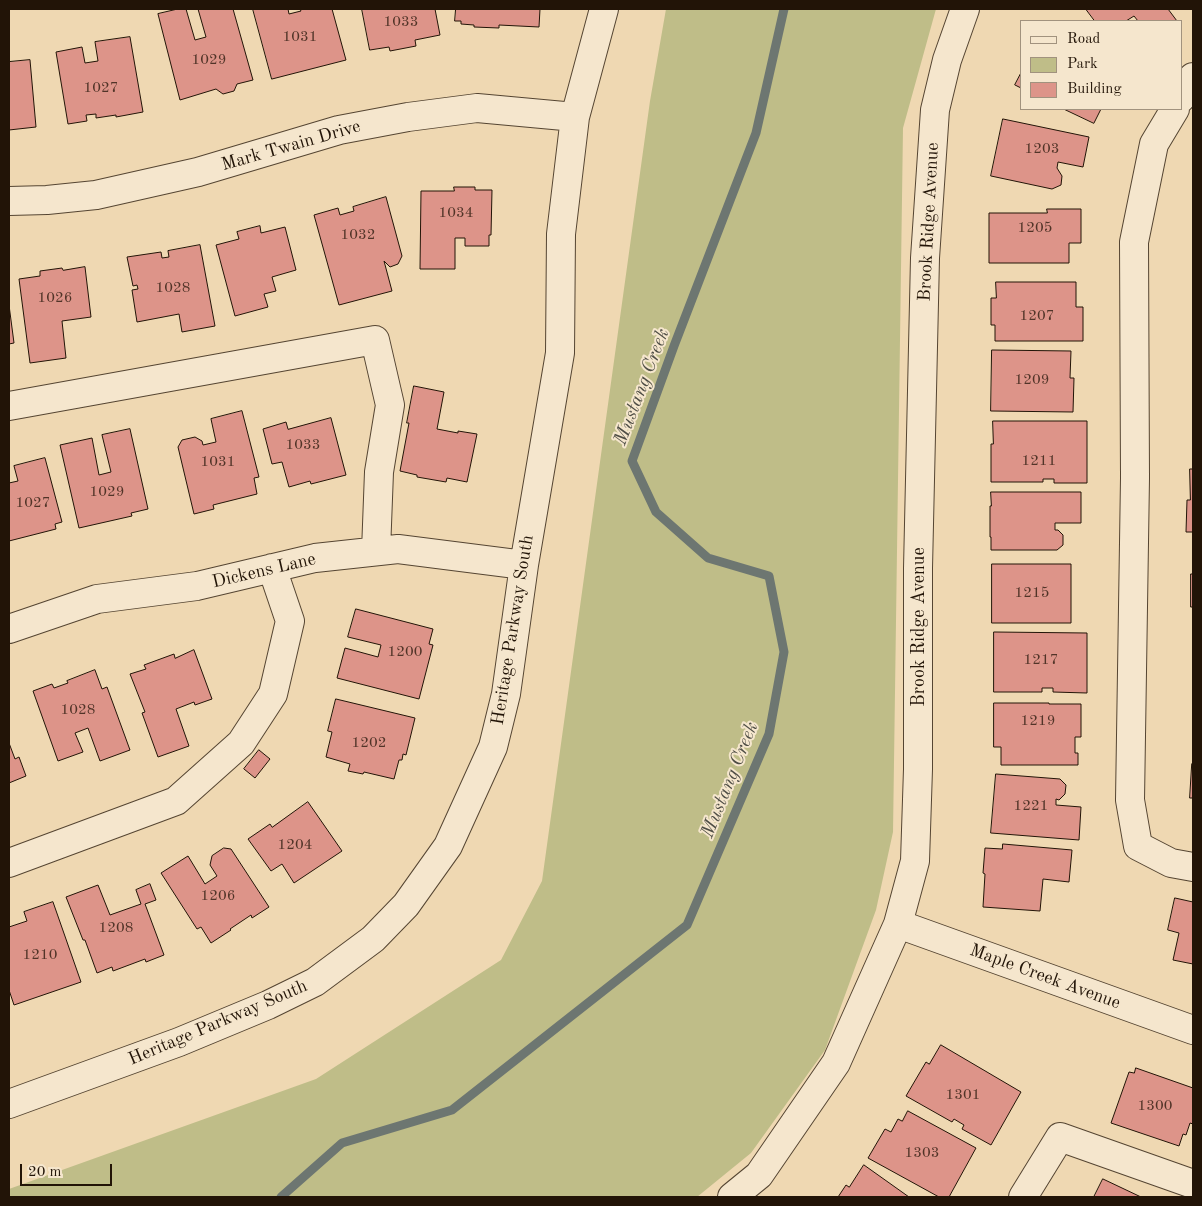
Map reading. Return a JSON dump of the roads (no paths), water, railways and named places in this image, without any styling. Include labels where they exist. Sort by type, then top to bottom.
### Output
[{"type":"street","name":"Heritage Parkway South","points":[[9,1104],[179,1042],[268,1005],[315,982],[373,939],[406,905],[448,846],[493,747],[506,694],[524,565],[560,353],[561,234],[575,117],[604,9]]},
{"type":"street","name":"Brook Ridge Avenue","points":[[732,1197],[759,1175],[836,1063],[898,924],[915,861],[918,768],[918,568],[925,258],[936,110],[947,60],[965,9]]},
{"type":"street","points":[[1182,96],[1193,77]]},
{"type":"street","name":"Mark Twain Drive","points":[[9,201],[46,200],[96,195],[198,172],[339,130],[408,117],[478,108],[575,117]]},
{"type":"street","points":[[1174,110],[1154,144],[1134,242],[1135,478],[1130,800],[1138,846],[1171,863],[1193,867]]},
{"type":"street","points":[[9,406],[374,340],[390,405],[379,472],[376,551]]},
{"type":"street","name":"Dickens Lane","points":[[9,629],[97,599],[197,586],[315,558],[398,549],[524,565]]},
{"type":"street","points":[[9,863],[176,801],[241,743],[273,694],[290,621],[272,568]]},
{"type":"street","name":"Maple Creek Avenue","points":[[898,924],[1193,1030]]},
{"type":"street","points":[[1023,1197],[1060,1137],[1193,1184]]},
{"type":"waterway","name":"Mustang Creek","points":[[281,1197],[342,1143],[452,1110],[687,925],[769,734],[784,652],[769,576],[708,558],[656,512],[632,461],[756,133],[784,9]]}]
